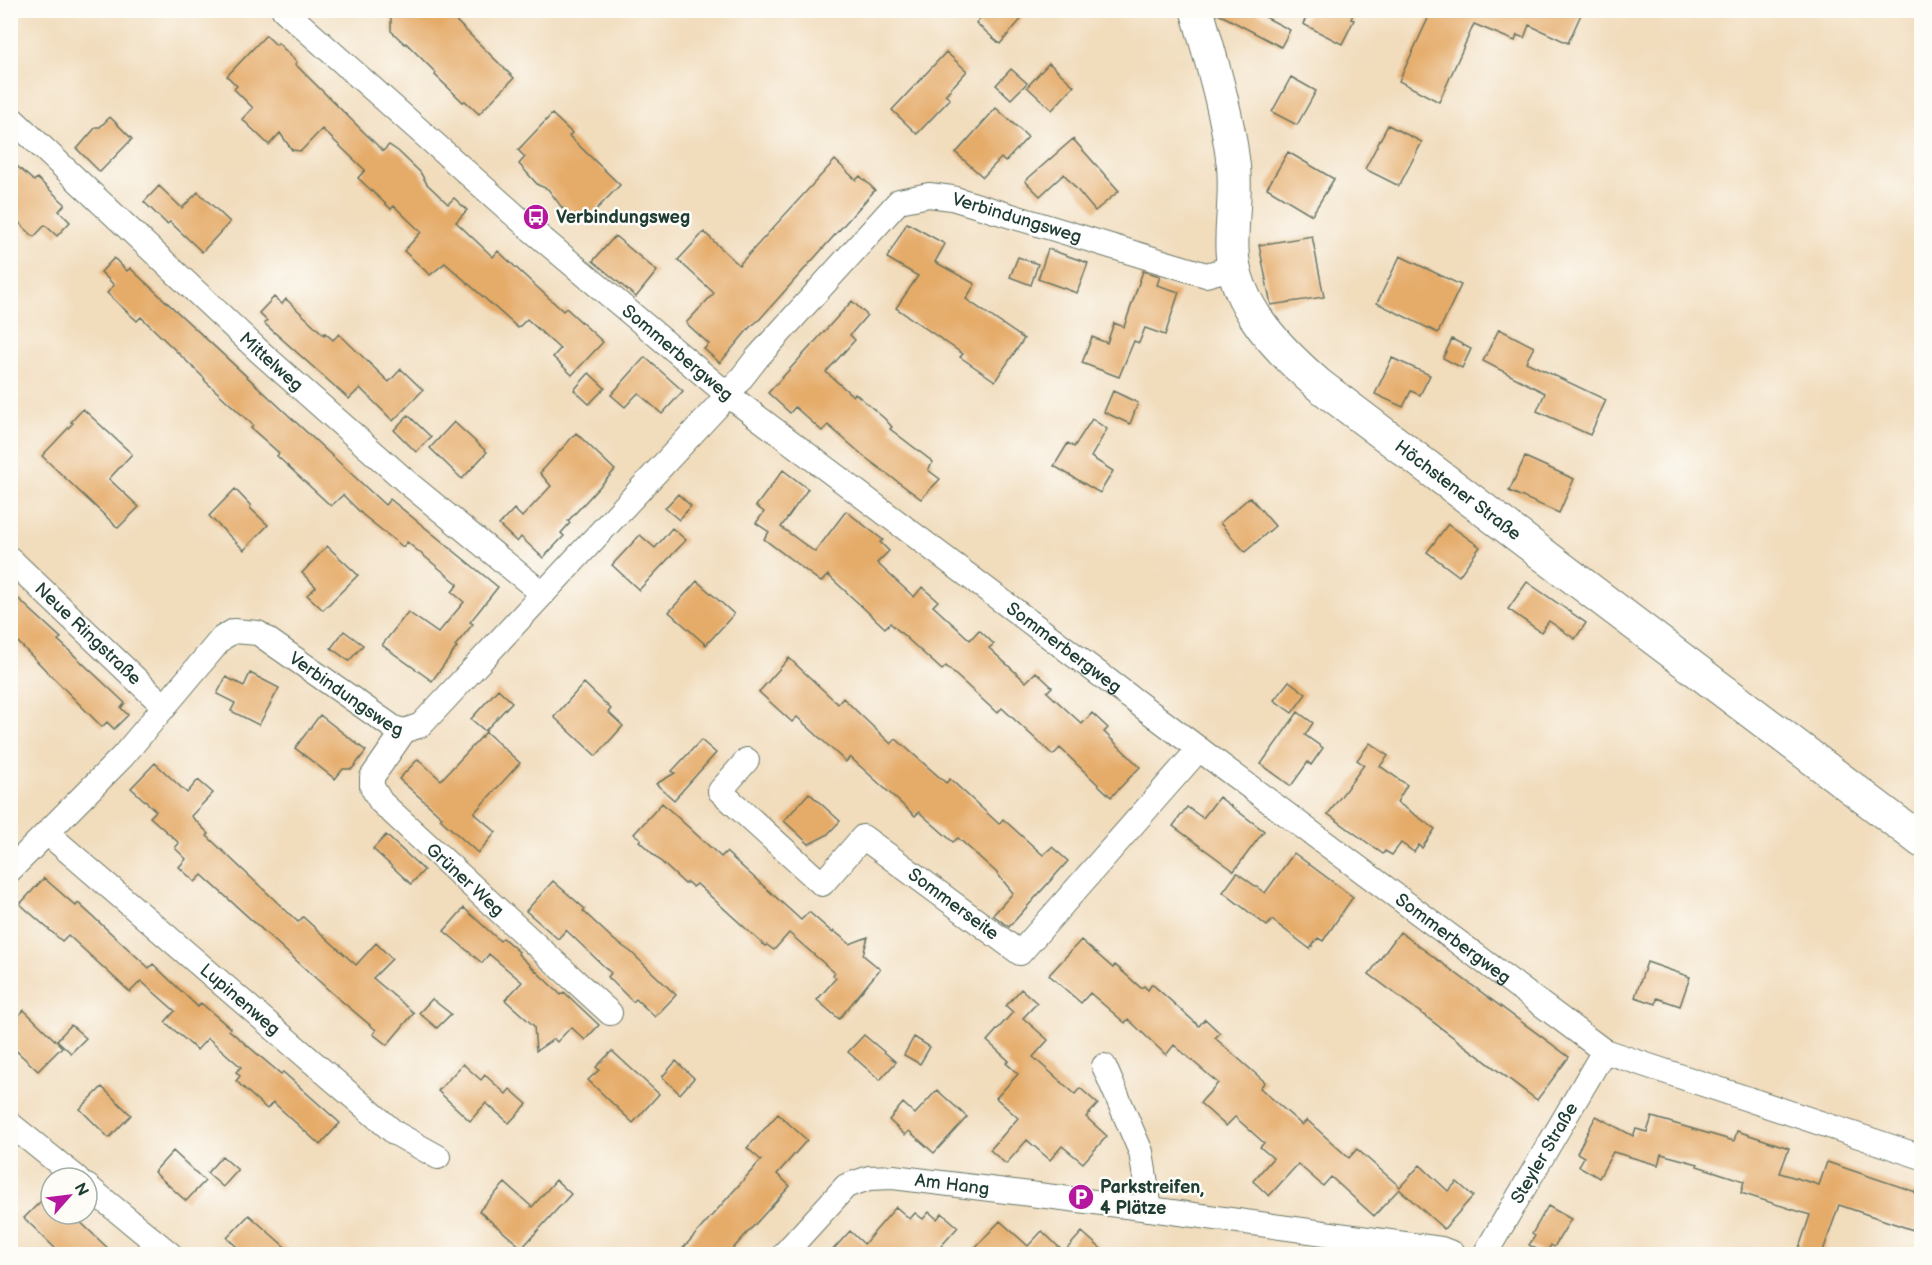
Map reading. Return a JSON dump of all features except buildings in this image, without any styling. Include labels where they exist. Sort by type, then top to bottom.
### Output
[{"type":"main road","name":"Höchstener Straße","points":[[1197,10],[1221,100],[1234,164],[1232,251],[1235,267],[1242,291],[1257,318],[1297,366],[1319,385],[1922,841]]},
{"type":"street","name":"Sommerbergweg","points":[[284,10],[527,226],[728,395],[1604,1051],[1922,1157]]},
{"type":"street","name":"Mittelweg","points":[[10,117],[259,351],[409,484],[543,594]]},
{"type":"street","name":"Verbindungsweg","points":[[10,870],[123,756],[222,638],[234,631],[258,633],[379,720],[404,731],[421,725],[728,395],[757,358],[899,201],[929,195],[952,198],[1206,274],[1235,267]]},
{"type":"street","name":"Neue Ringstraße","points":[[10,560],[165,707]]},
{"type":"street","name":"Grüner Weg","points":[[404,731],[372,777],[372,787],[381,802],[610,1013]]},
{"type":"street","name":"Sommerseite","points":[[747,760],[720,791],[822,884],[863,837],[1020,953],[1199,749]]},
{"type":"street","name":"Lupinenweg","points":[[47,833],[394,1133],[438,1157]]},
{"type":"street","name":"Steyler Straße","points":[[1485,1254],[1604,1051]]},
{"type":"street","points":[[1104,1066],[1141,1152],[1150,1209]]},
{"type":"street","points":[[10,1124],[62,1166]]},
{"type":"street","name":"Am Hang","points":[[784,1254],[846,1186],[869,1178],[893,1177],[1150,1209],[1441,1249],[1454,1254]]},
{"type":"street","points":[[99,1196],[170,1254]]},
{"type":"place","name":"Verbindungsweg","points":[[536,217]]},
{"type":"place","name":"Parkstreifen, 4 Plätze","points":[[1081,1197]]}]
